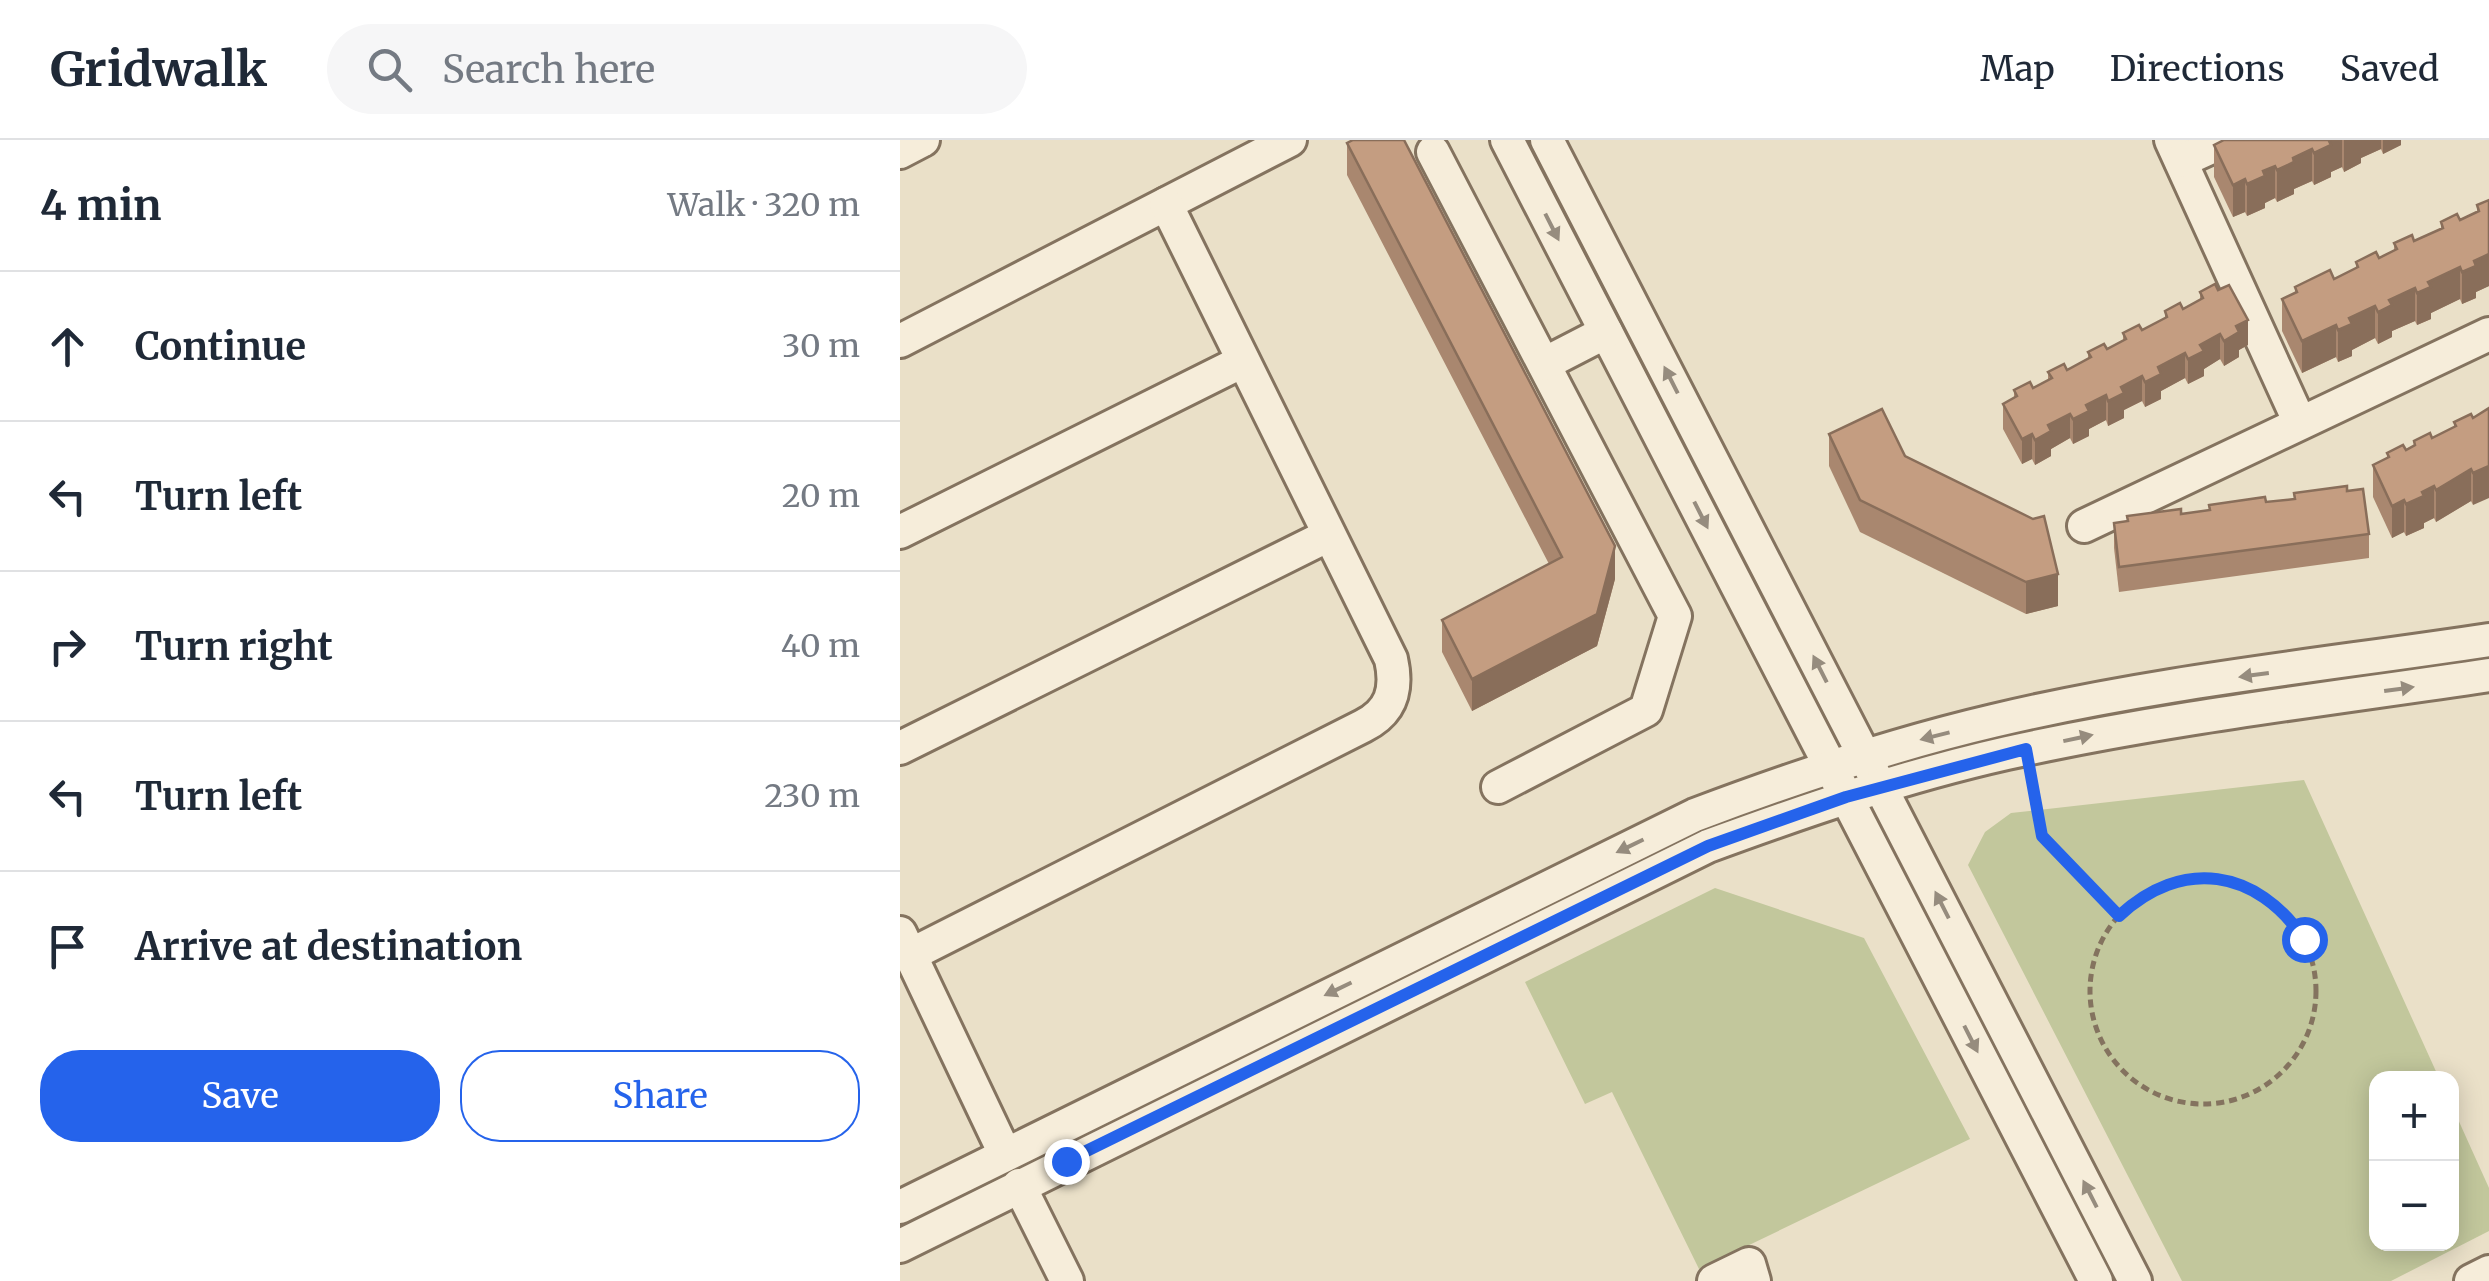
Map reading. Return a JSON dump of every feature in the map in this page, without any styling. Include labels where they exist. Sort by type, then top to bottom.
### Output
[{"type":"street","points":[[900,152],[922,140]]},
{"type":"street","points":[[900,341],[1290,140]]},
{"type":"street","points":[[1507,140],[2096,1281]]},
{"type":"street","points":[[1546,140],[2135,1281]]},
{"type":"street","points":[[2227,140],[2176,151],[2300,423]]},
{"type":"street","points":[[1434,152],[1676,616],[1646,710],[1498,787]]},
{"type":"street","points":[[1005,1154],[905,944],[1382,716],[1392,693],[1391,659],[1166,204]]},
{"type":"street","points":[[1544,364],[1606,332]]},
{"type":"street","points":[[2084,526],[2489,334]]},
{"type":"street","points":[[900,532],[1243,361]]},
{"type":"street","points":[[900,748],[1330,534]]},
{"type":"street","points":[[900,1207],[1695,814],[1830,766],[1996,720],[2095,700],[2489,640]]},
{"type":"street","points":[[900,1246],[1708,846],[1846,797],[2026,749],[2184,720],[2489,676]]},
{"type":"street","points":[[1019,1185],[1067,1281]]},
{"type":"street","points":[[1714,1281],[1749,1264],[1754,1281]]},
{"type":"street","points":[[2471,1281],[2489,1272]]},
{"type":"path","points":[[2026,749],[2042,836],[2119,916]]},
{"type":"path","points":[[2181,880],[2230,881],[2274,902],[2304,939],[2317,986],[2316,1010],[2309,1033],[2282,1073],[2241,1098],[2198,1105],[2155,1094],[2120,1069],[2096,1030],[2090,994],[2095,958],[2104,935],[2119,916],[2137,899],[2181,880]]},
{"type":"green space","points":[[2304,780],[2436,1071],[2369,1071],[2369,1251],[2450,1251],[2391,1281],[2182,1281],[1968,865],[1985,832],[2011,813]]},
{"type":"green space","points":[[1715,888],[1864,938],[1970,1139],[1699,1269],[1612,1092],[1585,1104],[1525,982]]},
{"type":"green space","points":[[2459,1122],[2489,1188],[2489,1231],[2459,1246]]},
{"type":"building","points":[[1404,140],[1615,546],[1597,614],[1472,679],[1442,620],[1562,557],[1347,143]]},
{"type":"building","points":[[2224,140],[2331,140],[2331,145],[2314,153],[2312,149],[2277,170],[2275,166],[2263,171],[2265,176],[2247,184],[2245,179],[2233,185],[2214,145]]},
{"type":"building","points":[[2489,200],[2489,254],[2474,261],[2476,266],[2462,272],[2460,267],[2428,282],[2431,287],[2417,293],[2415,288],[2389,300],[2392,305],[2378,312],[2375,306],[2349,318],[2352,324],[2338,330],[2336,325],[2302,341],[2282,299],[2297,292],[2295,287],[2330,270],[2334,279],[2376,252],[2379,258],[2397,249],[2394,243],[2412,235],[2414,241],[2443,228],[2441,222],[2457,214],[2460,220],[2479,211],[2477,205]]},
{"type":"building","points":[[2215,284],[2218,290],[2229,285],[2248,320],[2236,326],[2239,332],[2224,341],[2220,334],[2200,345],[2204,351],[2188,359],[2185,353],[2158,367],[2161,374],[2145,382],[2142,376],[2121,387],[2124,393],[2108,401],[2106,395],[2086,405],[2089,411],[2073,419],[2070,414],[2048,425],[2051,431],[2035,440],[2032,434],[2022,439],[2003,404],[2017,396],[2014,390],[2030,382],[2033,388],[2052,378],[2048,372],[2064,364],[2067,370],[2091,357],[2088,352],[2104,344],[2107,349],[2126,339],[2123,333],[2139,325],[2142,330],[2167,317],[2165,311],[2180,303],[2183,309],[2203,298],[2200,292]]},
{"type":"building","points":[[2489,408],[2489,466],[2473,473],[2471,469],[2436,490],[2434,486],[2422,492],[2424,496],[2392,506],[2373,465],[2403,445],[2406,450],[2415,445],[2414,441],[2430,433],[2432,438],[2456,426],[2454,422],[2471,414],[2473,418]]},
{"type":"building","points":[[1882,409],[1905,456],[2033,519],[2044,516],[2058,574],[2026,582],[1860,500],[1829,434]]},
{"type":"building","points":[[2347,486],[2347,491],[2363,489],[2369,534],[2119,567],[2114,523],[2128,521],[2127,516],[2181,509],[2181,514],[2210,510],[2209,505],[2265,497],[2266,502],[2295,499],[2294,493]]},
{"type":"route","points":[[1066,1161],[1708,846],[1846,797],[2026,749],[2042,836],[2119,916],[2158,887],[2206,878],[2253,889],[2274,902],[2304,939]]}]
